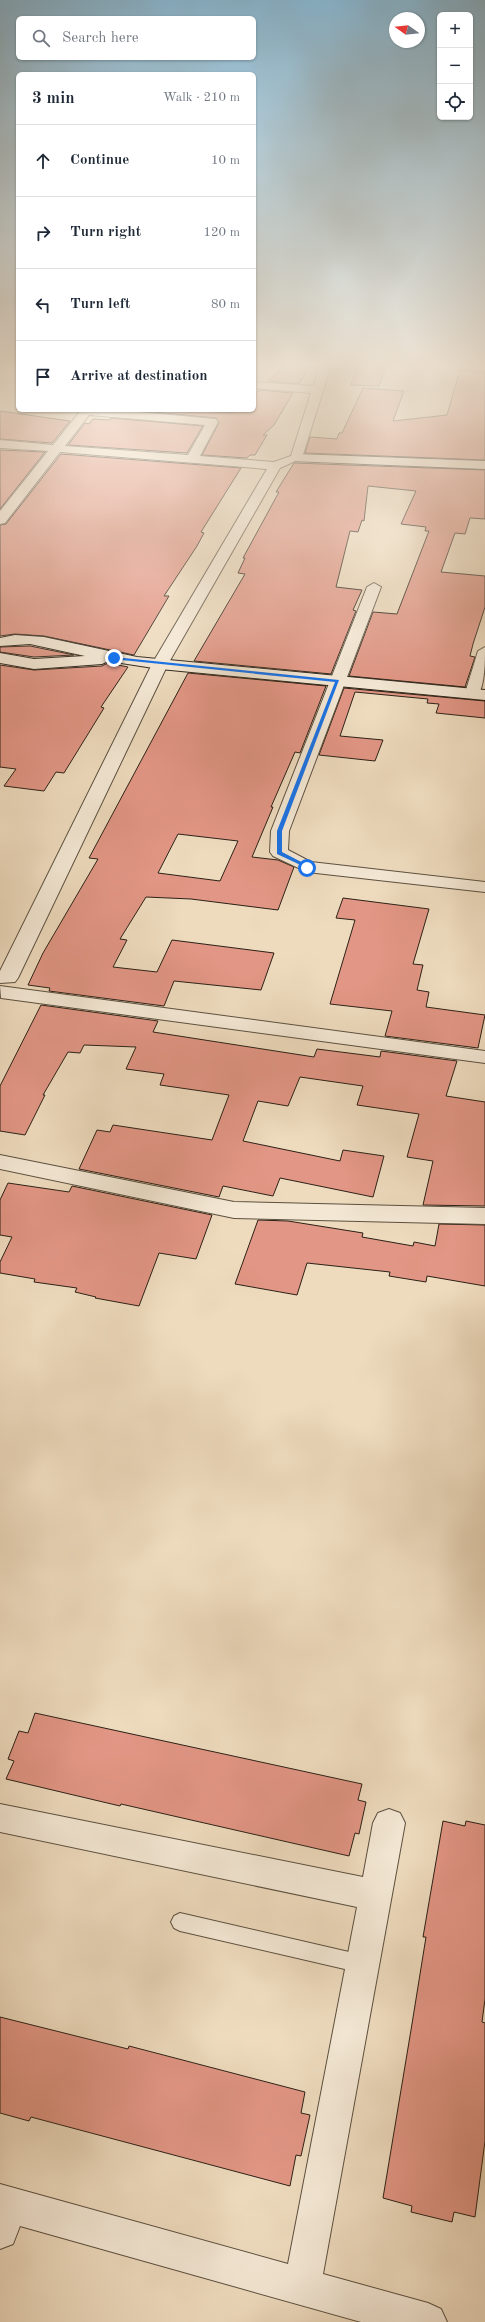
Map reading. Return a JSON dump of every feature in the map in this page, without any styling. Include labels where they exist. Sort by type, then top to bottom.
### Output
[{"type":"street","points":[[0,520],[40,470]]},
{"type":"street","points":[[271,470],[160,664],[2,986],[485,1057]]},
{"type":"street","points":[[374,587],[280,831],[279,852],[307,868],[485,887]]},
{"type":"street","points":[[0,642],[10,640],[46,641],[114,658],[160,664],[479,694],[485,651]]},
{"type":"street","points":[[0,658],[34,664],[114,658]]},
{"type":"street","points":[[0,1162],[234,1210],[485,1216]]},
{"type":"street","points":[[0,1818],[375,1895]]},
{"type":"street","points":[[302,2287],[389,1823]]},
{"type":"street","points":[[3,2213],[302,2287],[428,2322]]},
{"type":"lane","points":[[180,1922],[362,1964]]},
{"type":"building","points":[[0,470],[31,470],[0,509]]},
{"type":"building","points":[[48,470],[240,470],[201,532],[204,533],[197,546],[164,596],[169,596],[134,655],[44,636],[15,634],[0,636],[0,525],[6,524]]},
{"type":"building","points":[[289,470],[485,470],[485,519],[470,518],[465,534],[455,533],[441,572],[485,576],[485,607],[470,656],[475,657],[465,687],[349,676],[373,612],[397,614],[429,531],[425,531],[426,527],[401,524],[416,491],[368,486],[364,521],[362,520],[358,532],[350,531],[336,587],[362,590],[353,610],[356,611],[331,674],[194,661],[245,574],[238,573],[245,558],[243,558],[279,492],[276,492]]},
{"type":"building","points":[[30,646],[74,655],[34,657],[0,652],[0,647]]},
{"type":"building","points":[[108,663],[128,667],[101,707],[104,708],[64,773],[56,772],[44,791],[4,786],[16,769],[0,767],[0,665],[34,670],[102,666]]},
{"type":"building","points":[[188,673],[326,686],[300,753],[295,752],[271,807],[273,807],[252,857],[278,860],[294,867],[278,910],[191,899],[146,897],[120,939],[127,940],[113,967],[157,972],[172,940],[274,953],[261,990],[174,981],[164,1006],[49,991],[50,988],[28,985],[43,953],[98,859],[89,858]],"holes":[[[178,834],[238,841],[220,881],[158,873]]]},
{"type":"building","points":[[344,688],[485,701],[485,718],[436,713],[439,704],[427,703],[428,699],[355,692],[340,736],[383,740],[375,761],[319,755]]},
{"type":"building","points":[[343,898],[429,909],[413,964],[423,965],[417,990],[429,992],[426,1007],[485,1015],[478,1048],[385,1036],[392,1011],[330,1004],[355,920],[336,918]]},
{"type":"building","points":[[41,1005],[158,1021],[153,1032],[314,1057],[317,1049],[380,1057],[381,1051],[457,1061],[446,1096],[485,1102],[485,1206],[423,1205],[433,1161],[407,1157],[419,1114],[357,1105],[363,1086],[300,1077],[288,1106],[258,1101],[243,1141],[340,1161],[343,1150],[384,1156],[373,1197],[280,1178],[273,1196],[223,1186],[219,1197],[79,1169],[97,1130],[110,1132],[113,1125],[212,1140],[229,1095],[160,1085],[164,1074],[126,1069],[136,1047],[84,1045],[80,1053],[68,1052],[43,1095],[45,1095],[25,1135],[0,1131],[0,1086]]},
{"type":"building","points":[[8,1183],[69,1192],[72,1186],[212,1215],[196,1259],[159,1253],[139,1306],[95,1298],[96,1297],[75,1292],[77,1288],[34,1282],[35,1279],[0,1273],[0,1262],[12,1237],[0,1235],[0,1200]]},
{"type":"building","points":[[258,1220],[288,1221],[363,1233],[362,1237],[413,1246],[414,1242],[435,1246],[439,1224],[485,1225],[485,1286],[427,1276],[426,1282],[389,1276],[390,1272],[307,1263],[297,1295],[235,1284]]},
{"type":"building","points":[[35,1713],[362,1784],[358,1800],[366,1802],[359,1834],[355,1833],[349,1856],[121,1804],[120,1806],[6,1779],[14,1761],[8,1759],[19,1731],[28,1733]]},
{"type":"building","points":[[443,1821],[465,1826],[466,1821],[485,1825],[485,1999],[482,2022],[485,2023],[485,2141],[475,2217],[454,2212],[452,2222],[411,2212],[412,2206],[383,2198],[426,1937],[423,1937]]},
{"type":"building","points":[[0,2017],[128,2049],[129,2046],[305,2092],[301,2113],[310,2115],[301,2156],[296,2155],[290,2186],[31,2117],[29,2121],[0,2113]]},
{"type":"route","points":[[114,658],[160,664],[338,681],[280,831],[279,852],[307,868]]}]
